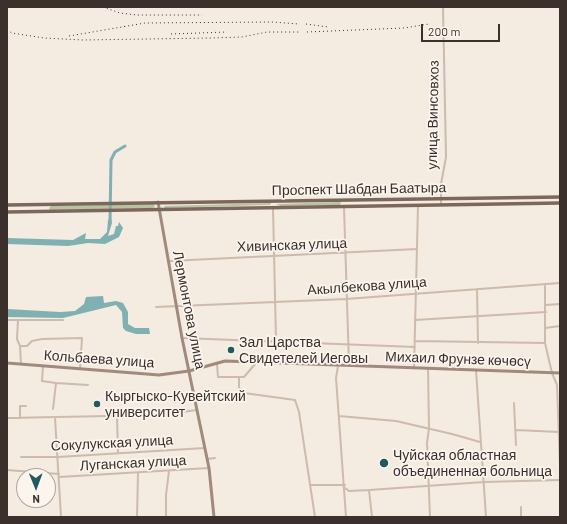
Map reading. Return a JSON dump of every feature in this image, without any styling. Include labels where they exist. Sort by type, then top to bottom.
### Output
[{"type":"main road","name":"Проспект Шабдан Баатыра","points":[[47,204],[560,197]]},
{"type":"main road","points":[[492,198],[493,204]]},
{"type":"main road","points":[[398,199],[399,206]]},
{"type":"main road","points":[[343,200],[344,207]]},
{"type":"main road","points":[[387,200],[388,206]]},
{"type":"main road","points":[[273,201],[273,207]]},
{"type":"main road","name":"Лермонтова улица","points":[[158,202],[167,261],[209,468],[214,517]]},
{"type":"main road","name":"Проспект Шабдан Баатыра","points":[[47,212],[560,203]]},
{"type":"main road","points":[[7,212],[12,212],[47,212],[47,204],[9,205],[12,212]]},
{"type":"main road","name":"Михаил Фрунзе көчөсү","points":[[189,371],[217,362],[259,361],[349,367],[560,373]]},
{"type":"main road","name":"Кольбаева улица","points":[[7,363],[159,375],[189,371]]},
{"type":"street","name":"улица Винсовхоз","points":[[441,205],[446,158],[443,7]]},
{"type":"street","points":[[414,368],[418,206]]},
{"type":"street","points":[[273,207],[276,340]]},
{"type":"street","points":[[344,207],[349,367]]},
{"type":"street","name":"Хивинская улица","points":[[167,261],[417,249]]},
{"type":"street","name":"Акылбекова улица","points":[[156,307],[346,299],[560,283]]},
{"type":"street","points":[[545,284],[545,343],[552,373],[558,385],[560,466]]},
{"type":"street","points":[[477,289],[478,343]]},
{"type":"street","points":[[546,305],[560,304]]},
{"type":"street","points":[[415,320],[546,312]]},
{"type":"street","points":[[7,320],[63,320]]},
{"type":"street","points":[[18,320],[17,339],[20,346],[21,364]]},
{"type":"street","points":[[545,328],[560,326]]},
{"type":"street","points":[[20,346],[27,346],[36,340],[82,338],[80,369]]},
{"type":"street","points":[[182,338],[276,340],[348,345],[415,347]]},
{"type":"street","points":[[415,341],[545,343]]},
{"type":"street","points":[[217,362],[218,377],[244,377],[259,361]]},
{"type":"street","points":[[43,366],[42,381],[88,385]]},
{"type":"street","points":[[338,366],[336,378],[345,486],[346,517]]},
{"type":"street","points":[[428,369],[429,428],[427,443],[430,517]]},
{"type":"street","points":[[476,370],[486,517]]},
{"type":"street","points":[[239,377],[239,388],[244,393],[295,400],[299,412],[315,517]]},
{"type":"street","points":[[53,408],[56,383]]},
{"type":"street","points":[[514,403],[516,444]]},
{"type":"street","points":[[20,418],[20,406],[26,406]]},
{"type":"street","points":[[8,418],[117,416],[180,413],[197,410]]},
{"type":"street","points":[[53,413],[62,517]]},
{"type":"street","points":[[117,416],[118,453]]},
{"type":"street","points":[[339,416],[396,421],[425,429],[429,428],[480,442]]},
{"type":"street","points":[[516,430],[559,432]]},
{"type":"street","name":"Сокулукская улица","points":[[21,457],[58,457],[205,448]]},
{"type":"street","points":[[207,459],[215,458]]},
{"type":"street","name":"Луганская улица","points":[[7,470],[59,475],[138,475],[209,468]]},
{"type":"street","points":[[166,517],[169,472]]},
{"type":"street","points":[[137,517],[138,475]]},
{"type":"street","points":[[310,485],[345,486],[349,491],[484,482],[560,480]]},
{"type":"street","points":[[369,490],[372,517]]},
{"type":"street","points":[[521,507],[521,517]]},
{"type":"green space","points":[[341,202],[340,205],[281,206],[276,204]]},
{"type":"green space","points":[[271,203],[270,205],[165,208],[164,206]]},
{"type":"green space","points":[[154,204],[155,207],[152,208],[50,210],[49,208],[51,206]]},
{"type":"water","points":[[111,217],[112,223],[108,236],[114,234],[116,226],[118,226],[119,222],[123,228],[119,237],[105,244],[88,243],[68,246],[7,244],[7,238],[73,240],[86,233],[85,239],[100,239],[107,232],[108,220]]},
{"type":"water","points":[[103,296],[104,303],[116,301],[123,303],[128,312],[128,324],[135,328],[149,328],[150,334],[136,334],[126,331],[123,328],[122,312],[116,305],[63,318],[7,317],[7,309],[60,312],[75,311],[84,304],[86,297]]},
{"type":"waterway","points":[[110,221],[111,160],[115,152],[125,146]]},
{"type":"railway","points":[[103,7],[120,13],[137,15],[202,15]]},
{"type":"railway","points":[[69,36],[145,23],[272,22],[299,24]]},
{"type":"railway","points":[[306,24],[328,27]]},
{"type":"railway","points":[[307,32],[404,28],[429,24]]},
{"type":"railway","points":[[7,30],[12,33],[44,38],[83,40],[242,37],[267,32],[299,32]]},
{"type":"railway","points":[[171,34],[227,32]]},
{"type":"place","name":"Зал Царства Свидетелей Иеговы","points":[[231,350]]},
{"type":"place","name":"Кыргыско-Кувейтский университет","points":[[97,404]]},
{"type":"place","name":"Чуйская областная объединенная больница","points":[[384,463]]}]
